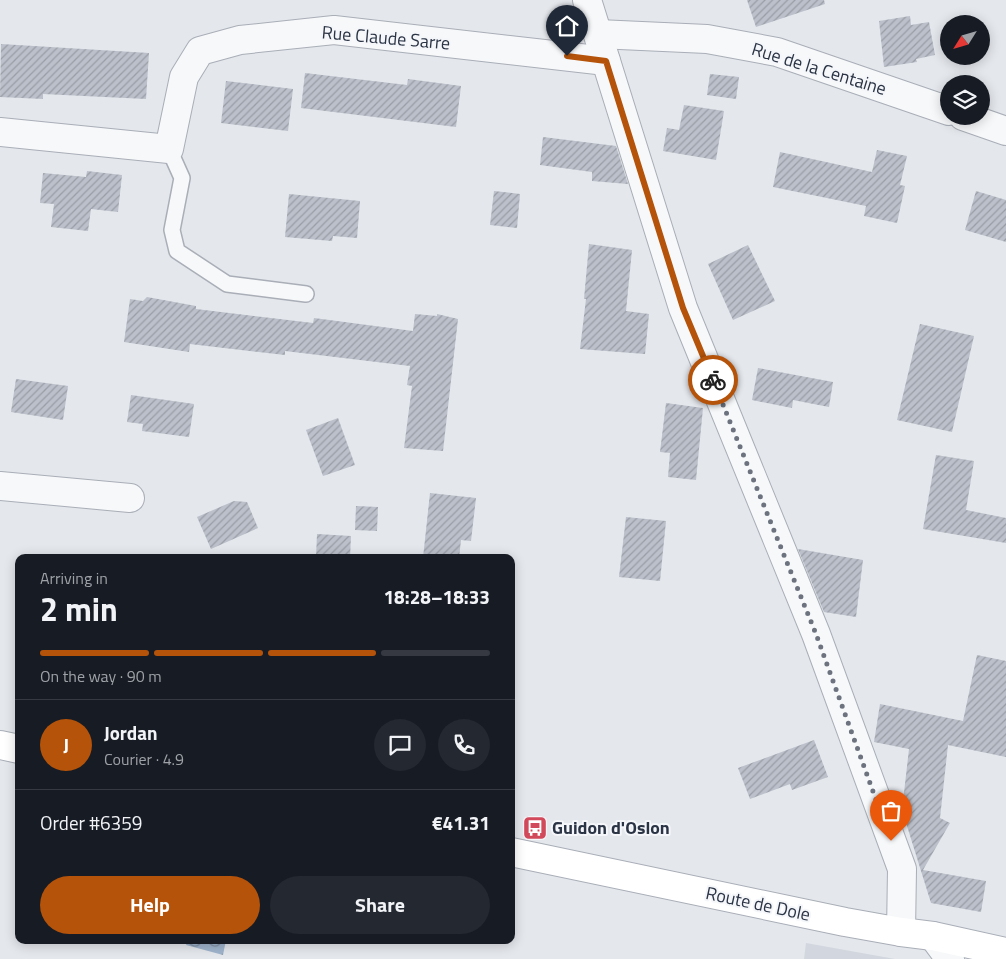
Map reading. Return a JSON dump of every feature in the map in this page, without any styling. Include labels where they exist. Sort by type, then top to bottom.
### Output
[{"type":"main road","points":[[0,746],[15,748]]},
{"type":"main road","name":"Route de Dole","points":[[515,853],[1006,952]]},
{"type":"street","points":[[587,0],[683,308],[816,634],[902,869],[901,932]]},
{"type":"street","name":"Rue Claude Sarre","points":[[169,149],[184,77],[200,51],[240,40],[334,30],[606,61]]},
{"type":"street","name":"Rue de la Centaine","points":[[598,34],[707,38],[778,52],[940,108]]},
{"type":"street","points":[[989,125],[1006,131]]},
{"type":"street","points":[[0,132],[169,149]]},
{"type":"street","points":[[0,486],[130,498]]},
{"type":"street","points":[[933,936],[950,959]]},
{"type":"lane","points":[[169,149],[182,178],[172,230],[177,251],[226,284],[306,294]]},
{"type":"shaded area","points":[[806,943],[895,959],[804,959]]},
{"type":"water","points":[[186,944],[225,944],[223,955]]},
{"type":"building","points":[[747,0],[824,0],[825,4],[756,27]]},
{"type":"building","points":[[910,16],[911,25],[929,22],[935,55],[916,59],[917,62],[884,67],[879,21]]},
{"type":"building","points":[[1,44],[149,53],[146,99],[43,94],[43,99],[0,97]]},
{"type":"building","points":[[305,73],[407,85],[408,79],[461,86],[456,127],[301,108]]},
{"type":"building","points":[[710,74],[739,77],[736,99],[707,95]]},
{"type":"building","points":[[226,81],[293,89],[288,131],[221,123]]},
{"type":"building","points":[[684,105],[724,111],[716,160],[663,151],[667,128],[679,130]]},
{"type":"building","points":[[543,137],[616,146],[628,184],[592,181],[592,172],[540,165]]},
{"type":"building","points":[[877,150],[907,156],[900,185],[905,186],[897,223],[864,216],[866,206],[773,187],[780,152],[872,172]]},
{"type":"building","points":[[87,171],[122,175],[118,212],[91,209],[88,231],[51,227],[54,204],[40,203],[43,173],[86,177]]},
{"type":"building","points":[[494,191],[520,194],[517,228],[490,225]]},
{"type":"building","points":[[976,191],[1006,200],[1006,242],[965,230]]},
{"type":"building","points":[[289,194],[360,201],[357,238],[333,236],[332,241],[285,237]]},
{"type":"building","points":[[589,244],[632,250],[626,311],[649,314],[645,354],[580,349],[586,299],[584,299]]},
{"type":"building","points":[[748,245],[775,301],[733,320],[708,264]]},
{"type":"building","points":[[147,297],[196,306],[196,309],[313,323],[314,318],[413,331],[415,314],[437,316],[437,314],[458,319],[443,451],[404,448],[412,386],[407,385],[410,366],[285,351],[285,355],[190,344],[189,352],[124,342],[130,299],[143,301]]},
{"type":"building","points":[[920,324],[974,336],[952,432],[897,420]]},
{"type":"building","points":[[758,368],[833,382],[829,407],[793,400],[792,408],[752,400]]},
{"type":"building","points":[[16,379],[68,386],[63,420],[11,412]]},
{"type":"building","points":[[131,395],[194,404],[189,437],[142,431],[143,424],[127,422]]},
{"type":"building","points":[[666,403],[703,408],[696,480],[668,477],[670,453],[660,452]]},
{"type":"building","points":[[338,418],[355,465],[323,476],[306,430]]},
{"type":"building","points":[[936,455],[974,461],[966,510],[1006,518],[1006,543],[923,529]]},
{"type":"building","points":[[430,493],[476,498],[471,541],[461,540],[459,554],[423,554]]},
{"type":"building","points":[[234,501],[247,502],[258,528],[211,549],[197,517]]},
{"type":"building","points":[[356,506],[378,507],[377,531],[355,530]]},
{"type":"building","points":[[626,517],[666,521],[660,581],[619,577]]},
{"type":"building","points":[[317,534],[351,536],[350,554],[316,554]]},
{"type":"building","points":[[798,549],[863,560],[856,617],[824,612]]},
{"type":"building","points":[[977,655],[1006,661],[1006,757],[948,745],[940,818],[950,823],[923,870],[986,881],[981,912],[931,903],[902,810],[909,749],[874,742],[880,704],[963,721]]},
{"type":"building","points":[[814,740],[828,777],[792,790],[790,784],[750,799],[738,768]]},
{"type":"way so far","points":[[713,380],[816,634],[891,841]]},
{"type":"place","name":"Guidon d'Oslon","points":[[535,828]]},
{"type":"route","points":[[567,56],[606,61],[683,308],[713,380]]}]
